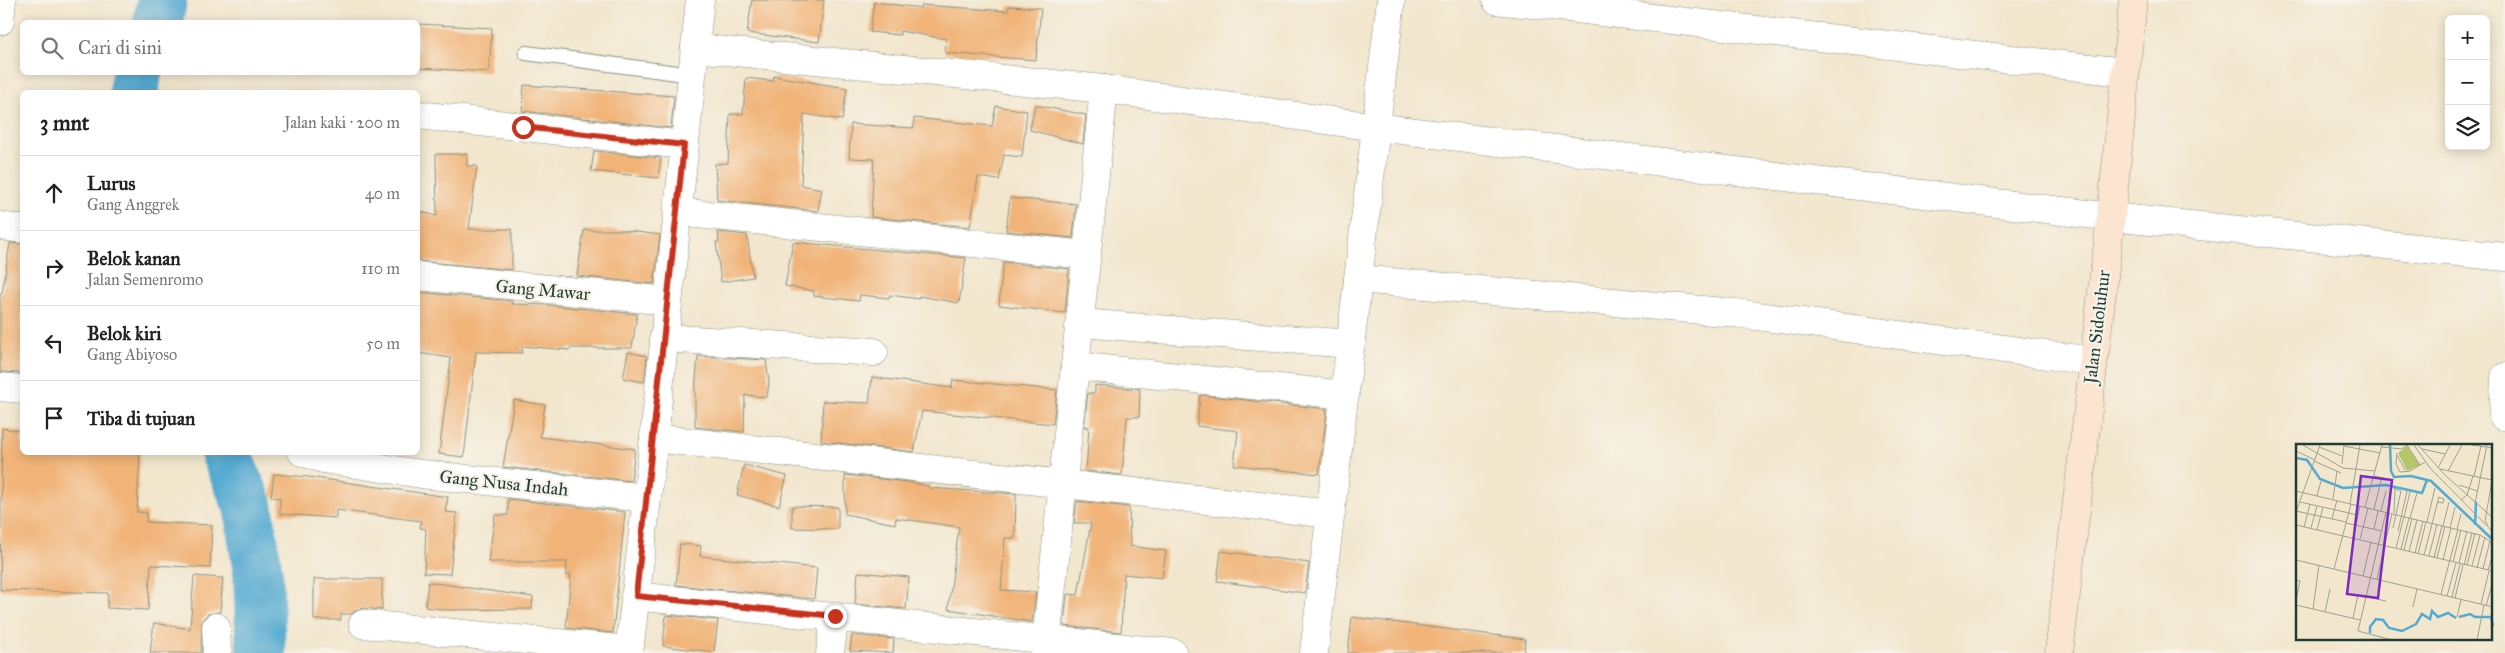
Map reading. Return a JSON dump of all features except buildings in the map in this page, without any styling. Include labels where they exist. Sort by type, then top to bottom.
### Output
[{"type":"main road","name":"Jalan Sidoluhur","points":[[2059,653],[2111,218],[2124,72],[2133,0]]},
{"type":"street","points":[[0,21],[2,0]]},
{"type":"street","points":[[363,624],[629,652],[654,438],[700,0]]},
{"type":"street","points":[[1314,653],[1391,0]]},
{"type":"street","points":[[1496,0],[2124,72]]},
{"type":"street","points":[[694,48],[1104,89],[1376,127],[2111,218],[2505,256]]},
{"type":"street","points":[[1046,647],[1104,89]]},
{"type":"street","points":[[420,114],[684,145]]},
{"type":"street","points":[[678,212],[1086,255]]},
{"type":"street","points":[[0,226],[20,229]]},
{"type":"street","name":"Gang Mawar","points":[[420,276],[668,301]]},
{"type":"street","points":[[1358,279],[1734,313],[2093,361]]},
{"type":"street","points":[[1080,322],[1351,344]]},
{"type":"street","points":[[664,338],[874,352]]},
{"type":"street","points":[[1075,366],[1345,395]]},
{"type":"street","points":[[2505,377],[2503,416],[2505,416]]},
{"type":"street","points":[[0,387],[20,389]]},
{"type":"street","points":[[654,438],[1331,514]]},
{"type":"street","name":"Gang Nusa Indah","points":[[312,455],[421,474],[646,498]]},
{"type":"street","points":[[636,596],[835,616],[1046,647],[1173,653]]},
{"type":"street","points":[[830,653],[835,616]]},
{"type":"lane","points":[[526,53],[692,75]]},
{"type":"waterway","points":[[158,20],[162,0]]},
{"type":"waterway","points":[[134,90],[137,75]]},
{"type":"waterway","points":[[226,455],[248,505],[258,574],[261,653]]},
{"type":"route","points":[[523,127],[684,145],[636,596],[835,616]]}]
